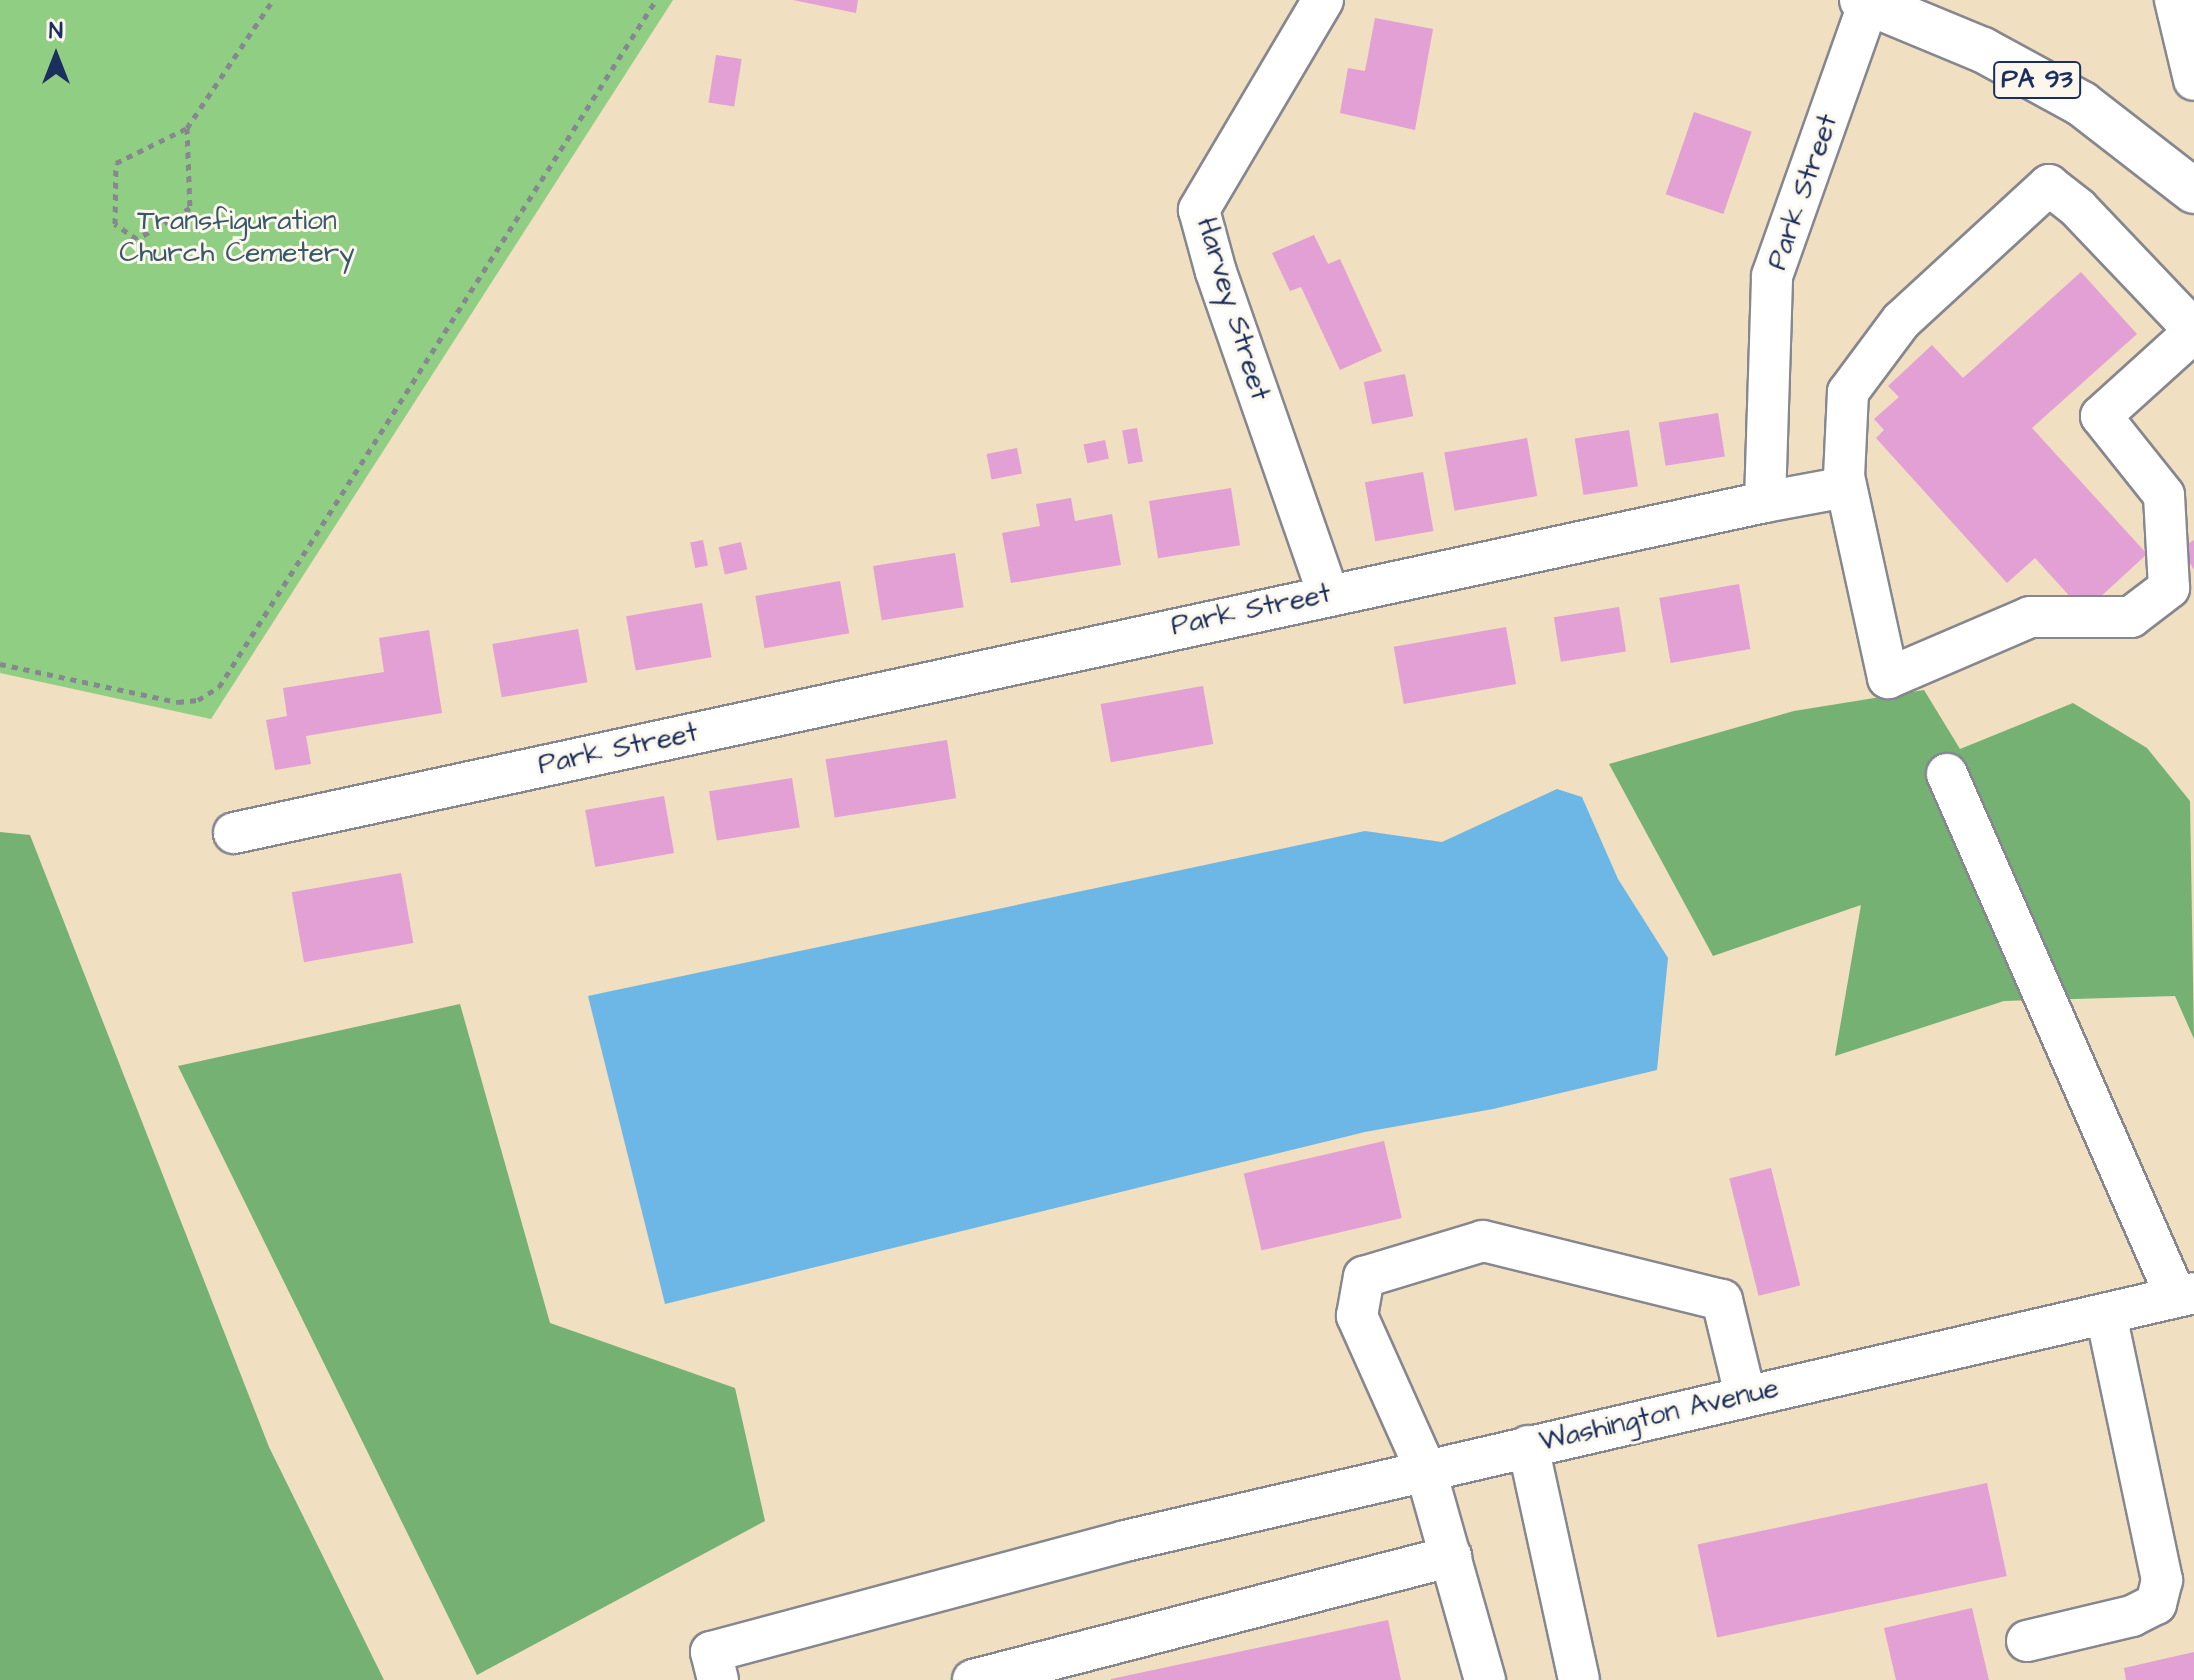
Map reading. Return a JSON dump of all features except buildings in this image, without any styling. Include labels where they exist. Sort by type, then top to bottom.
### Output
[{"type":"highway","name":"PA 93","points":[[1866,1],[1983,50],[2082,104],[2194,191]]},
{"type":"street","name":"Harvey Street","points":[[1323,0],[1199,210],[1216,272],[1328,593]]},
{"type":"street","points":[[2175,0],[2194,80]]},
{"type":"street","name":"Park Street","points":[[234,833],[1328,593],[1765,502],[1772,276],[1866,1]]},
{"type":"street","points":[[2049,185],[2078,208],[2194,331],[2101,416],[2164,495],[2169,588],[2131,617],[2030,617],[1888,678],[1846,487],[1848,392],[1901,321],[2049,185]]},
{"type":"street","points":[[1765,502],[1846,487]]},
{"type":"street","points":[[1947,774],[2185,1295]]},
{"type":"street","points":[[1485,1680],[1425,1468],[1357,1316],[1364,1277],[1483,1241],[1722,1300],[1745,1394]]},
{"type":"street","name":"Washington Avenue","points":[[718,1680],[711,1652],[1125,1541],[1425,1468],[2185,1295]]},
{"type":"street","points":[[2027,1641],[2132,1616],[2156,1604],[2162,1580],[2106,1314]]},
{"type":"street","points":[[1528,1446],[1579,1680]]},
{"type":"street","points":[[973,1680],[1451,1556]]},
{"type":"path","points":[[187,128],[190,208],[137,239],[115,224],[116,163],[187,128],[273,0]]},
{"type":"path","points":[[0,664],[178,702],[198,700],[219,687],[656,0]]},
{"type":"green space","name":"Transfiguration Church Cemetery","points":[[0,0],[673,0],[211,719],[0,673]]},
{"type":"green space","points":[[1924,690],[1960,749],[2073,703],[2147,748],[2190,801],[2194,1039],[2175,996],[2004,1001],[1835,1056],[1861,905],[1713,956],[1609,764],[1794,711]]},
{"type":"green space","points":[[0,832],[30,835],[269,1447],[384,1680],[0,1680]]},
{"type":"green space","points":[[460,1004],[550,1323],[735,1388],[765,1521],[477,1675],[178,1066]]},
{"type":"water","points":[[1557,789],[1582,797],[1618,879],[1668,958],[1657,1070],[1493,1109],[1365,1132],[665,1304],[588,996],[1365,831],[1442,842]]}]
